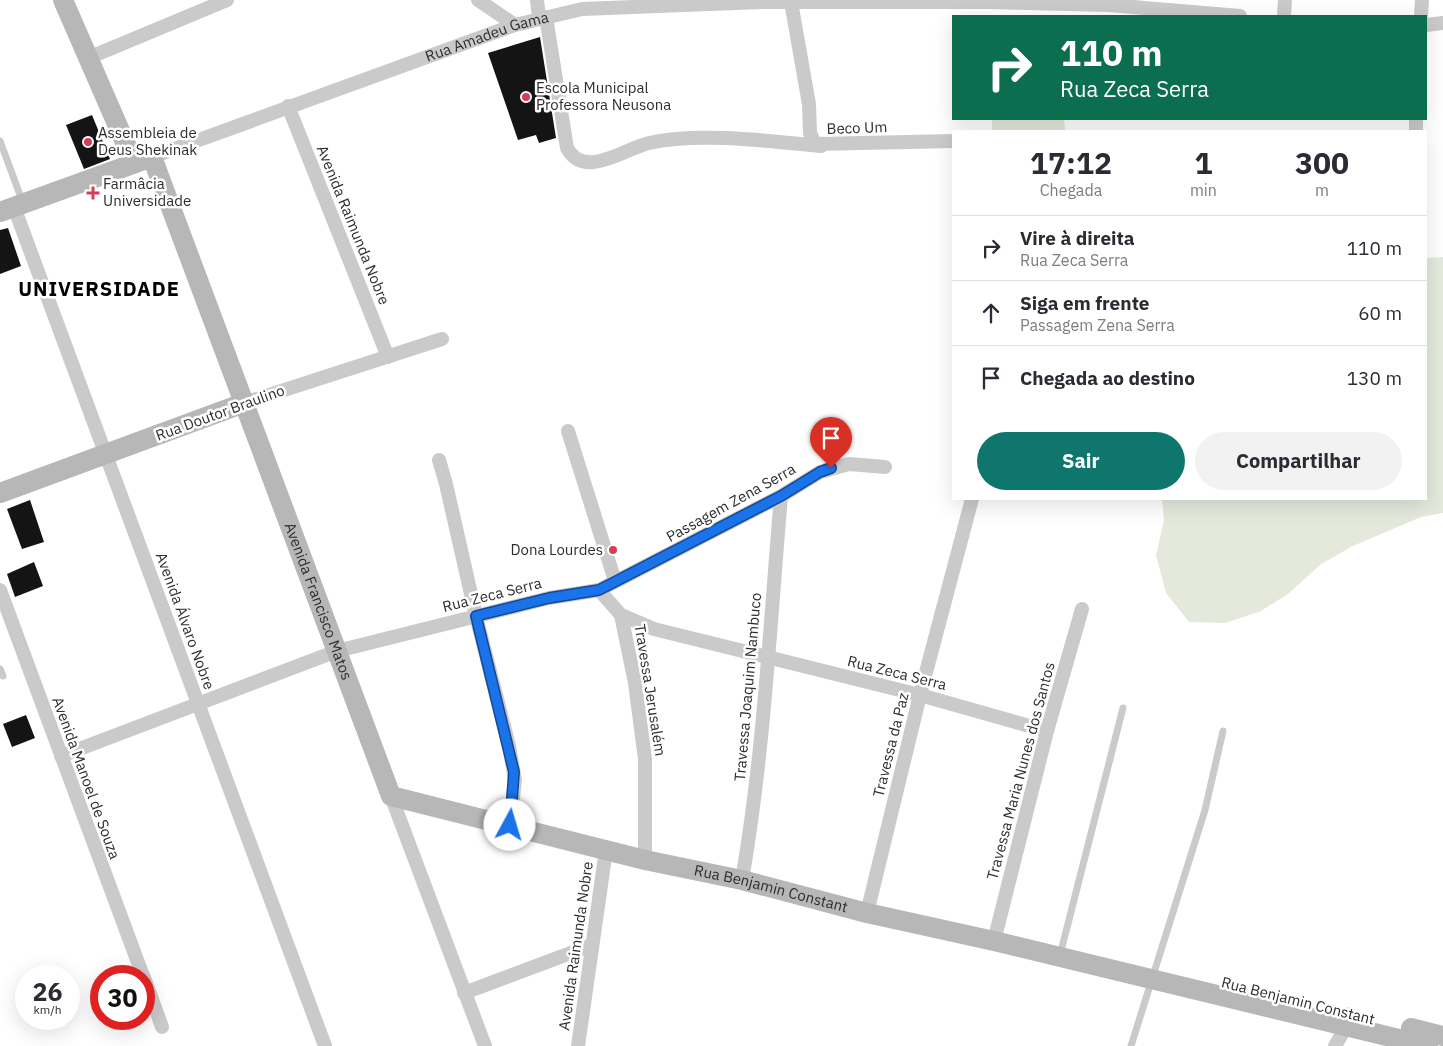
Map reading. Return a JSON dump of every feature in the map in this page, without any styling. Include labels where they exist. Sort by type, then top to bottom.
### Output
[{"type":"street","name":"Avenida Francisco Matos","points":[[62,0],[88,58],[143,160],[244,403],[485,1046]]},
{"type":"street","points":[[88,58],[227,0]]},
{"type":"street","points":[[478,0],[515,25]]},
{"type":"street","points":[[536,0],[543,18],[567,148],[576,159],[593,164],[649,143],[712,138],[821,146]]},
{"type":"street","points":[[1284,15],[1285,0]]},
{"type":"street","points":[[1421,15],[1422,0]]},
{"type":"street","name":"Rua Amadeu Gama","points":[[12,207],[515,25],[615,3],[761,1],[1108,2],[1231,15]]},
{"type":"street","name":"Beco Um","points":[[791,2],[809,104],[810,133],[815,144],[821,146],[952,141]]},
{"type":"street","points":[[1427,25],[1443,23]]},
{"type":"street","name":"Avenida Raimunda Nobre","points":[[288,106],[388,356]]},
{"type":"street","name":"Avenida Álvaro Nobre","points":[[12,207],[325,1046]]},
{"type":"street","name":"Rua Doutor Braulino","points":[[0,493],[244,403],[442,339]]},
{"type":"street","points":[[568,430],[615,581]]},
{"type":"street","points":[[438,460],[446,484],[514,772],[510,825]]},
{"type":"street","name":"Passagem Zena Serra","points":[[599,590],[781,496],[820,472],[849,464],[885,467]]},
{"type":"street","name":"Travessa Joaquim Nambuco","points":[[742,880],[765,704],[781,496]]},
{"type":"street","name":"Travessa da Paz","points":[[867,912],[920,695],[972,500]]},
{"type":"street","name":"Avenida Manoel de Souza","points":[[0,590],[139,965]]},
{"type":"street","name":"Rua Zeca Serra","points":[[61,756],[337,651],[549,598],[599,590],[621,615],[654,629],[768,659],[920,695],[1047,731]]},
{"type":"street","name":"Travessa Maria Nunes dos Santos","points":[[994,941],[1047,731],[1082,609]]},
{"type":"street","name":"Travessa Jerusalém","points":[[621,615],[635,683],[645,759],[645,860]]},
{"type":"street","name":"Rua Benjamin Constant","points":[[391,796],[645,860],[742,880],[1152,980],[1185,973],[1348,1020],[1428,1046]]},
{"type":"street","name":"Avenida Raimunda Nobre","points":[[578,1046],[606,850]]},
{"type":"street","points":[[464,993],[592,945]]},
{"type":"street","name":"Avenida Manoel de Souza","points":[[155,1008],[162,1027]]},
{"type":"street","points":[[1335,1046],[1348,1020]]},
{"type":"street","name":"Rua Benjamin Constant","points":[[1348,1020],[1443,1036]]},
{"type":"lane","points":[[0,141],[12,207]]},
{"type":"lane","points":[[1059,958],[1124,708]]},
{"type":"lane","points":[[1131,1046],[1205,810],[1223,731]]},
{"type":"shaded area","points":[[992,120],[1064,120],[1065,130],[992,130]]},
{"type":"shaded area","points":[[1443,257],[1443,513],[1421,517],[1353,546],[1321,564],[1288,594],[1259,612],[1225,623],[1189,622],[1166,593],[1156,555],[1164,520],[1162,500],[1427,500],[1427,258]]},
{"type":"building","name":"Escola Municipal Professora Neusona","points":[[540,37],[556,138],[539,143],[536,135],[518,140],[488,53]]},
{"type":"building","name":"Assembleia de Deus Shekinak","points":[[92,115],[110,159],[84,169],[66,125]]},
{"type":"building","points":[[8,228],[21,266],[0,274],[0,230]]},
{"type":"building","points":[[30,500],[44,542],[22,549],[7,509]]},
{"type":"building","points":[[34,562],[43,586],[15,597],[7,574]]},
{"type":"building","points":[[26,715],[35,738],[12,747],[3,724]]},
{"type":"place","name":"Escola Municipal Professora Neusona","points":[[526,97]]},
{"type":"place","name":"Assembleia de Deus Shekinak","points":[[88,142]]},
{"type":"place","name":"Farmâcia Universidade","points":[[93,193]]},
{"type":"place","name":"Dona Lourdes","points":[[613,550]]},
{"type":"district","name":"UNIVERSIDADE","points":[[99,289]]},
{"type":"route","points":[[510,825],[515,780],[514,772],[476,616],[549,598],[599,590],[781,496],[820,472],[831,468]]}]
